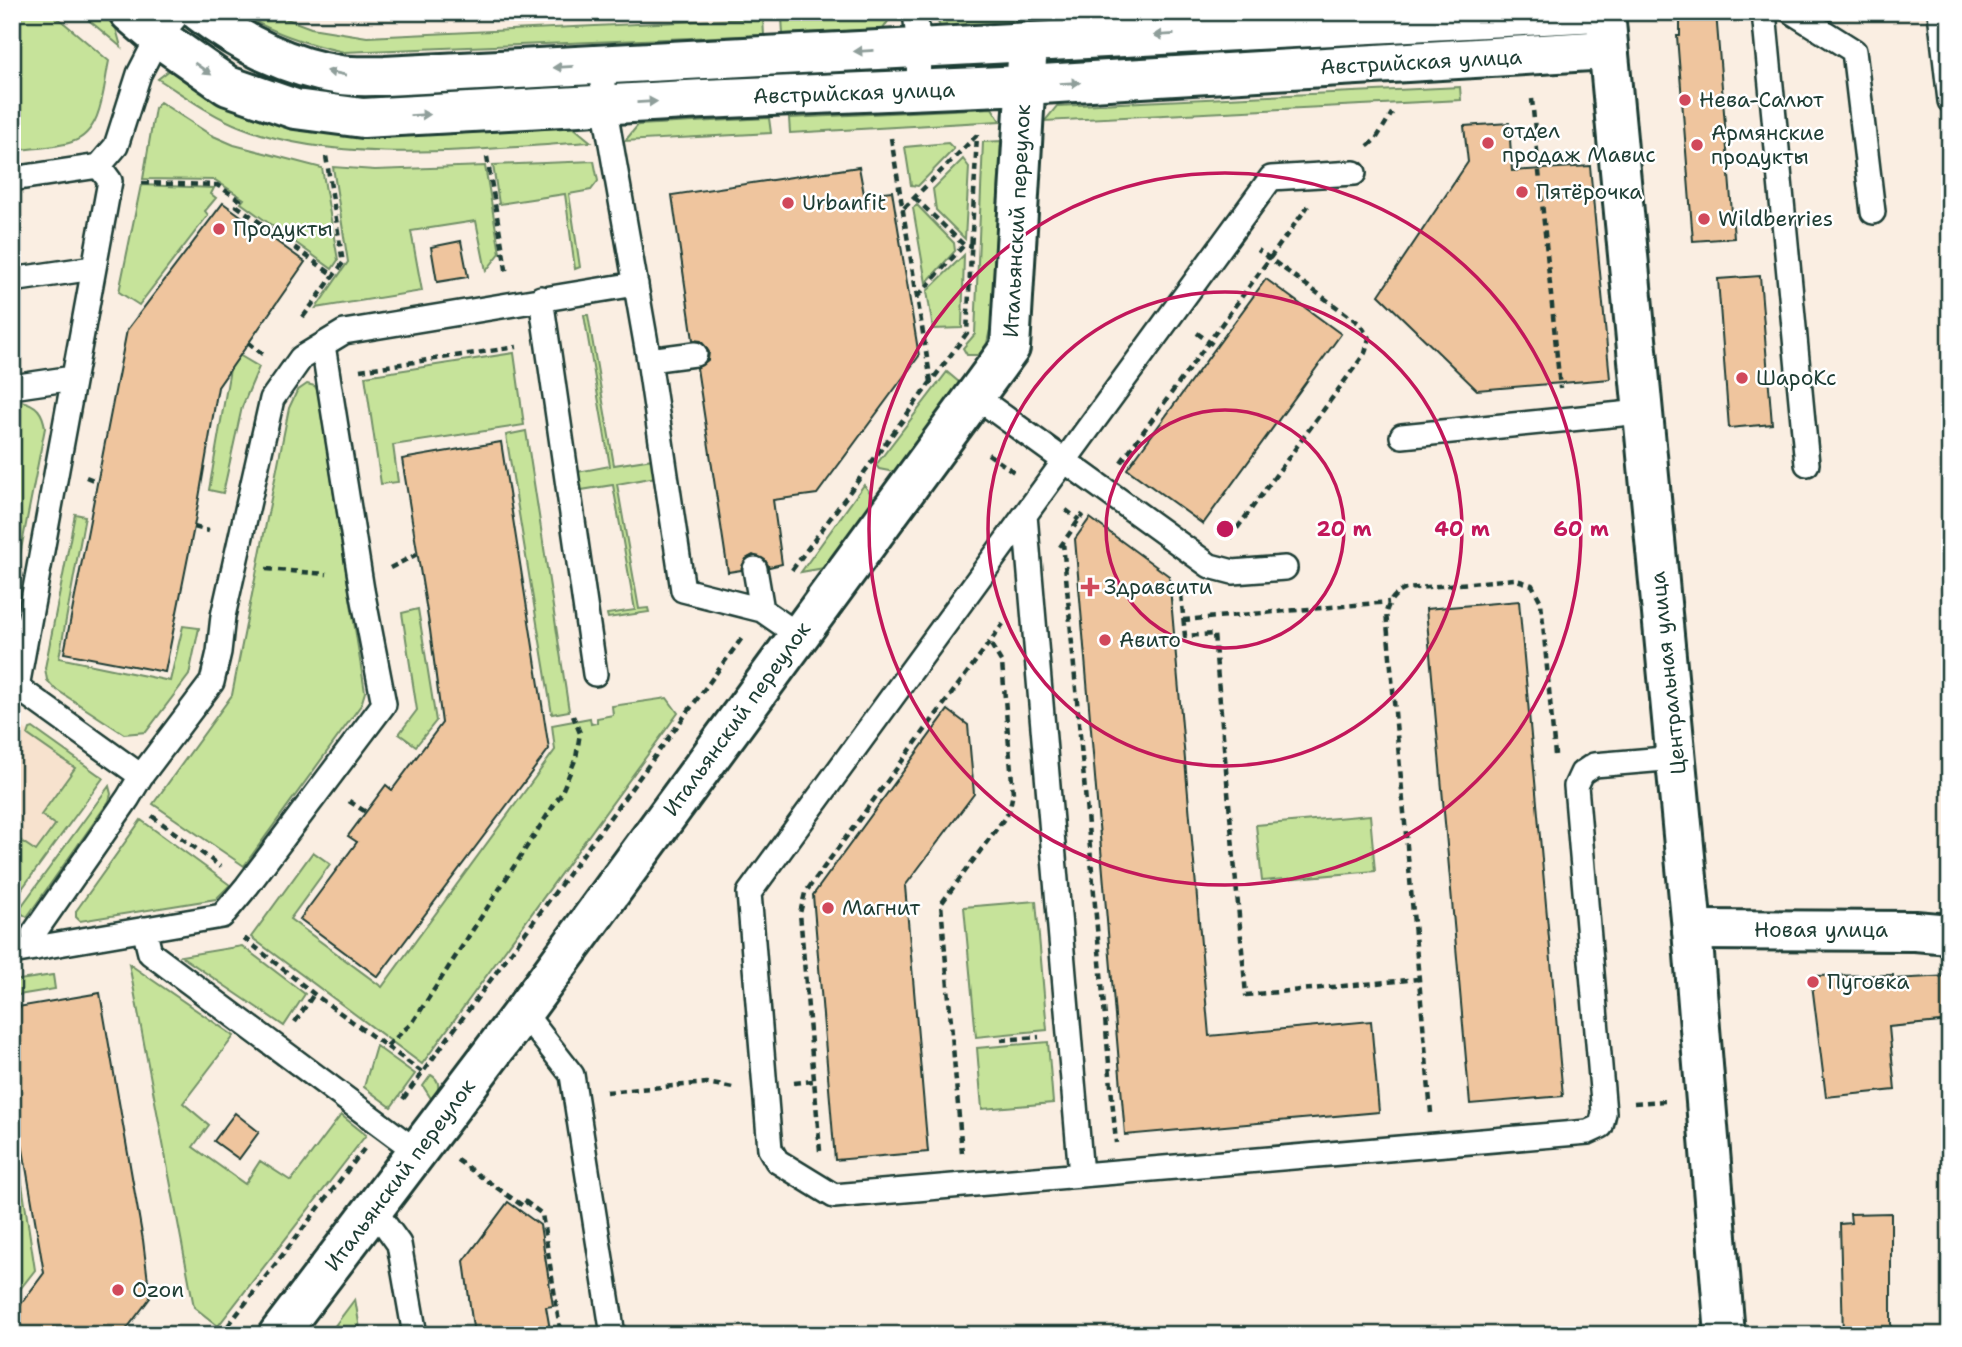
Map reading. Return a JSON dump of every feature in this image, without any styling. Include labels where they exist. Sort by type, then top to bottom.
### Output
[{"type":"street","name":"Австрийская улица","points":[[129,12],[169,25],[228,86],[295,109],[363,118],[1025,85],[1608,50]]},
{"type":"street","name":"Австрийская улица","points":[[200,12],[223,30],[261,50],[340,75],[385,76],[602,65],[917,30],[1028,42],[1321,20],[1602,12]]},
{"type":"street","name":"Центральная улица","points":[[1602,12],[1608,50],[1692,930],[1725,1335]]},
{"type":"street","name":"Итальянский переулок","points":[[278,1335],[523,1012],[1010,348],[1028,42]]},
{"type":"street","name":"Новая улица","points":[[1692,930],[1915,931],[1950,934]]},
{"type":"lane","points":[[1764,12],[1807,464]]},
{"type":"lane","points":[[1792,12],[1854,51],[1873,212]]},
{"type":"lane","points":[[1940,12],[1950,101]]},
{"type":"lane","points":[[1321,20],[1324,68]]},
{"type":"lane","points":[[141,776],[15,694],[93,268],[104,174],[139,74],[169,25]]},
{"type":"lane","points":[[917,30],[918,90]]},
{"type":"lane","points":[[602,65],[604,104],[649,360],[683,590],[762,610],[798,635]]},
{"type":"lane","points":[[1354,173],[1271,178],[749,893],[770,1149],[777,1161],[834,1196],[1588,1132],[1601,1126],[1603,1106],[1576,786],[1582,773],[1594,765],[1676,758]]},
{"type":"lane","points":[[12,179],[104,174]]},
{"type":"lane","points":[[12,279],[93,268]]},
{"type":"lane","points":[[36,948],[33,933],[141,776],[212,682],[223,616],[272,399],[301,358],[344,332],[636,284]]},
{"type":"lane","points":[[541,298],[595,674]]},
{"type":"lane","points":[[12,952],[222,916],[384,704],[362,590],[323,345]]},
{"type":"lane","points":[[649,360],[695,354]]},
{"type":"lane","points":[[12,387],[73,378]]},
{"type":"lane","points":[[975,396],[1210,566],[1233,572],[1285,568]]},
{"type":"lane","points":[[1402,436],[1641,412]]},
{"type":"lane","points":[[1025,515],[1081,1175]]},
{"type":"lane","points":[[755,569],[762,610]]},
{"type":"lane","points":[[144,929],[150,953],[416,1151]]},
{"type":"lane","points":[[523,1012],[572,1075],[613,1335]]},
{"type":"lane","points":[[373,1208],[399,1244],[415,1335]]},
{"type":"path","points":[[1532,99],[1561,398]]},
{"type":"path","points":[[1376,139],[1392,113]]},
{"type":"path","points":[[792,570],[967,333],[977,134],[903,209]]},
{"type":"path","points":[[891,138],[931,383]]},
{"type":"path","points":[[302,318],[343,262],[326,156]]},
{"type":"path","points":[[487,158],[511,304]]},
{"type":"path","points":[[104,174],[217,185],[240,200],[235,208],[333,275]]},
{"type":"path","points":[[915,198],[964,245],[972,246]]},
{"type":"path","points":[[1232,231],[1360,324],[1368,338],[1365,353],[1210,566],[1179,574],[1185,636],[1214,634],[1246,995],[1419,979]]},
{"type":"path","points":[[820,1156],[800,913],[805,893],[1286,237]]},
{"type":"path","points":[[917,296],[964,245]]},
{"type":"path","points":[[248,342],[271,360]]},
{"type":"path","points":[[360,370],[517,347]]},
{"type":"path","points":[[1063,542],[1119,1172]]},
{"type":"path","points":[[389,569],[417,554]]},
{"type":"path","points":[[223,616],[256,569],[335,574]]},
{"type":"path","points":[[1433,1145],[1386,612],[1396,593],[1406,589],[1514,579],[1532,585],[1541,602],[1555,762]]},
{"type":"path","points":[[1183,620],[1389,602]]},
{"type":"path","points":[[402,1101],[747,631]]},
{"type":"path","points":[[965,1185],[941,904],[1009,813],[1013,793],[1002,663],[989,643]]},
{"type":"path","points":[[387,1046],[413,1022],[561,794],[576,758],[580,733],[573,716]]},
{"type":"path","points":[[345,798],[366,812]]},
{"type":"path","points":[[147,812],[224,870]]},
{"type":"path","points":[[244,938],[314,994],[422,1072]]},
{"type":"path","points":[[292,1026],[314,994]]},
{"type":"path","points":[[575,1094],[707,1083],[728,1089]]},
{"type":"path","points":[[1603,1106],[1672,1100]]},
{"type":"path","points":[[12,1132],[22,1130]]},
{"type":"path","points":[[222,1335],[371,1140]]},
{"type":"path","points":[[455,1159],[523,1206],[526,1202],[542,1214],[561,1335]]},
{"type":"shaded area","points":[[12,720],[99,781],[12,899]]},
{"type":"green space","points":[[12,12],[51,12],[109,61],[100,108],[90,129],[82,137],[50,147],[12,151]]},
{"type":"green space","points":[[79,12],[99,13],[110,18],[121,47]]},
{"type":"green space","points":[[237,12],[268,12],[311,28],[367,37],[763,18],[764,35],[344,52],[289,36]]},
{"type":"green space","points":[[894,12],[883,29],[783,34],[782,17]]},
{"type":"green space","points":[[933,12],[1229,12],[940,26]]},
{"type":"green space","points":[[171,69],[244,113],[292,128],[343,135],[394,136],[573,127],[591,142],[413,152],[323,147],[280,139],[241,127],[220,117],[158,79]]},
{"type":"green space","points":[[1460,87],[1461,100],[1045,121],[1057,106]]},
{"type":"green space","points":[[160,102],[211,135],[234,145],[322,168],[338,260],[332,269],[241,203],[244,199],[215,180],[143,179],[155,108]]},
{"type":"green space","points":[[992,108],[1000,121],[790,133],[789,118]]},
{"type":"green space","points":[[769,118],[771,133],[625,141],[638,125]]},
{"type":"green space","points":[[1001,141],[991,325],[987,343],[979,355],[967,355],[963,348],[975,334],[983,142]]},
{"type":"green space","points":[[948,143],[954,149],[918,186],[911,185],[905,147]]},
{"type":"green space","points":[[963,159],[969,167],[965,239],[936,210],[933,189]]},
{"type":"green space","points":[[594,161],[598,181],[591,190],[569,194],[580,267],[575,269],[565,194],[499,204],[493,165]]},
{"type":"green space","points":[[485,166],[500,253],[486,271],[476,221],[411,231],[422,291],[316,308],[348,262],[333,167],[375,170]]},
{"type":"green space","points":[[141,185],[214,188],[211,194],[216,198],[205,211],[208,215],[139,305],[119,292]]},
{"type":"green space","points":[[917,205],[954,243],[955,251],[926,283],[913,208]]},
{"type":"green space","points":[[964,255],[962,328],[933,329],[927,291]]},
{"type":"green space","points":[[584,315],[588,315],[614,465],[653,459],[656,477],[617,484],[639,609],[648,608],[649,612],[608,618],[607,614],[635,610],[613,485],[575,491],[572,473],[610,466]]},
{"type":"green space","points":[[514,353],[524,425],[393,445],[398,482],[381,484],[365,376]]},
{"type":"green space","points":[[239,355],[259,367],[242,407],[223,493],[209,490],[230,369]]},
{"type":"green space","points":[[947,372],[960,383],[894,472],[879,469],[876,465]]},
{"type":"green space","points":[[307,384],[315,386],[318,393],[365,692],[361,705],[244,866],[153,804],[232,695],[289,408],[297,391]]},
{"type":"green space","points":[[21,401],[38,410],[45,428],[12,595],[12,402]]},
{"type":"green space","points":[[526,431],[569,711],[552,714],[506,435]]},
{"type":"green space","points":[[864,485],[875,499],[824,568],[801,572]]},
{"type":"green space","points":[[75,514],[85,516],[59,658],[170,681],[183,626],[199,628],[189,675],[146,732],[124,734],[54,688],[47,680],[45,668]]},
{"type":"green space","points":[[418,609],[436,721],[416,746],[399,734],[417,710],[402,613]]},
{"type":"green space","points":[[667,698],[678,713],[422,1064],[251,937],[313,852],[330,864],[290,919],[382,987],[555,750],[552,725],[590,718],[591,724],[597,723],[597,718],[613,715],[612,706]]},
{"type":"green space","points":[[33,728],[103,778],[13,901],[12,835],[36,851],[55,825],[41,815],[75,768],[28,735]]},
{"type":"green space","points":[[109,786],[109,801],[27,917],[18,911]]},
{"type":"green space","points":[[1370,815],[1375,871],[1262,881],[1256,825]]},
{"type":"green space","points":[[141,820],[230,885],[216,899],[80,921],[76,917],[76,911]]},
{"type":"green space","points":[[1036,901],[1047,1030],[976,1037],[964,907]]},
{"type":"green space","points":[[242,946],[305,994],[284,1026],[181,956]]},
{"type":"green space","points":[[129,964],[234,1036],[183,1103],[209,1125],[193,1147],[245,1184],[260,1161],[291,1181],[341,1115],[366,1135],[218,1326],[194,1307]]},
{"type":"green space","points":[[53,975],[55,989],[12,996],[12,981]]},
{"type":"green space","points":[[1048,1042],[1053,1103],[982,1109],[977,1048]]},
{"type":"green space","points":[[376,1046],[415,1074],[391,1107],[364,1087]]},
{"type":"green space","points":[[431,1075],[437,1080],[438,1087],[432,1100],[423,1086]]},
{"type":"green space","points":[[18,1158],[35,1270],[14,1297],[12,1159]]},
{"type":"green space","points":[[355,1299],[361,1335],[328,1335]]},
{"type":"building","points":[[1680,12],[1716,12],[1734,238],[1693,241],[1677,36],[1680,36]]},
{"type":"building","points":[[1509,123],[1512,171],[1590,166],[1610,379],[1477,390],[1379,295],[1468,162],[1464,126]]},
{"type":"building","points":[[859,167],[864,194],[892,191],[919,356],[817,494],[773,500],[782,564],[769,567],[765,560],[753,555],[746,559],[741,570],[728,572],[697,368],[708,360],[709,352],[701,341],[693,340],[672,195]]},
{"type":"building","points":[[223,203],[305,262],[218,387],[165,672],[64,653],[127,330]]},
{"type":"building","points":[[461,241],[468,277],[437,282],[431,247]]},
{"type":"building","points":[[1760,276],[1772,424],[1729,428],[1718,279]]},
{"type":"building","points":[[1266,279],[1341,334],[1203,524],[1127,469]]},
{"type":"building","points":[[501,442],[549,749],[378,977],[300,919],[357,842],[348,836],[386,785],[392,790],[442,723],[402,459]]},
{"type":"building","points":[[1090,518],[1169,576],[1209,1036],[1371,1021],[1379,1112],[1125,1135],[1075,539]]},
{"type":"building","points":[[1519,601],[1563,1096],[1470,1104],[1426,609]]},
{"type":"building","points":[[948,710],[968,725],[974,794],[905,886],[928,1152],[835,1160],[813,895]]},
{"type":"building","points":[[1893,975],[1893,979],[1950,976],[1950,1021],[1889,1027],[1895,1090],[1826,1097],[1811,976]]},
{"type":"building","points":[[100,993],[143,1240],[150,1298],[122,1335],[12,1335],[12,1316],[44,1273],[12,1084],[12,1008]]},
{"type":"building","points":[[235,1113],[259,1132],[239,1159],[214,1141]]},
{"type":"building","points":[[508,1202],[540,1225],[553,1306],[546,1307],[551,1335],[474,1335],[464,1261]]},
{"type":"building","points":[[1891,1213],[1891,1335],[1843,1335],[1840,1224],[1851,1223],[1850,1214]]},
{"type":"place","name":"Нева-Салют","points":[[1685,100]]},
{"type":"place","name":"отдел продаж Мавис","points":[[1488,143]]},
{"type":"place","name":"Армянские продукты","points":[[1697,145]]},
{"type":"place","name":"Пятёрочка","points":[[1522,192]]},
{"type":"place","name":"Urbanfit","points":[[788,203]]},
{"type":"place","name":"Wildberries","points":[[1704,219]]},
{"type":"place","name":"Продукты","points":[[219,229]]},
{"type":"place","name":"ШароКс","points":[[1742,378]]},
{"type":"place","name":"Здравсити","points":[[1090,587]]},
{"type":"place","name":"Авито","points":[[1105,640]]},
{"type":"place","name":"Магнит","points":[[828,908]]},
{"type":"place","name":"Пуговка","points":[[1813,982]]},
{"type":"place","name":"Ozon","points":[[118,1290]]}]
